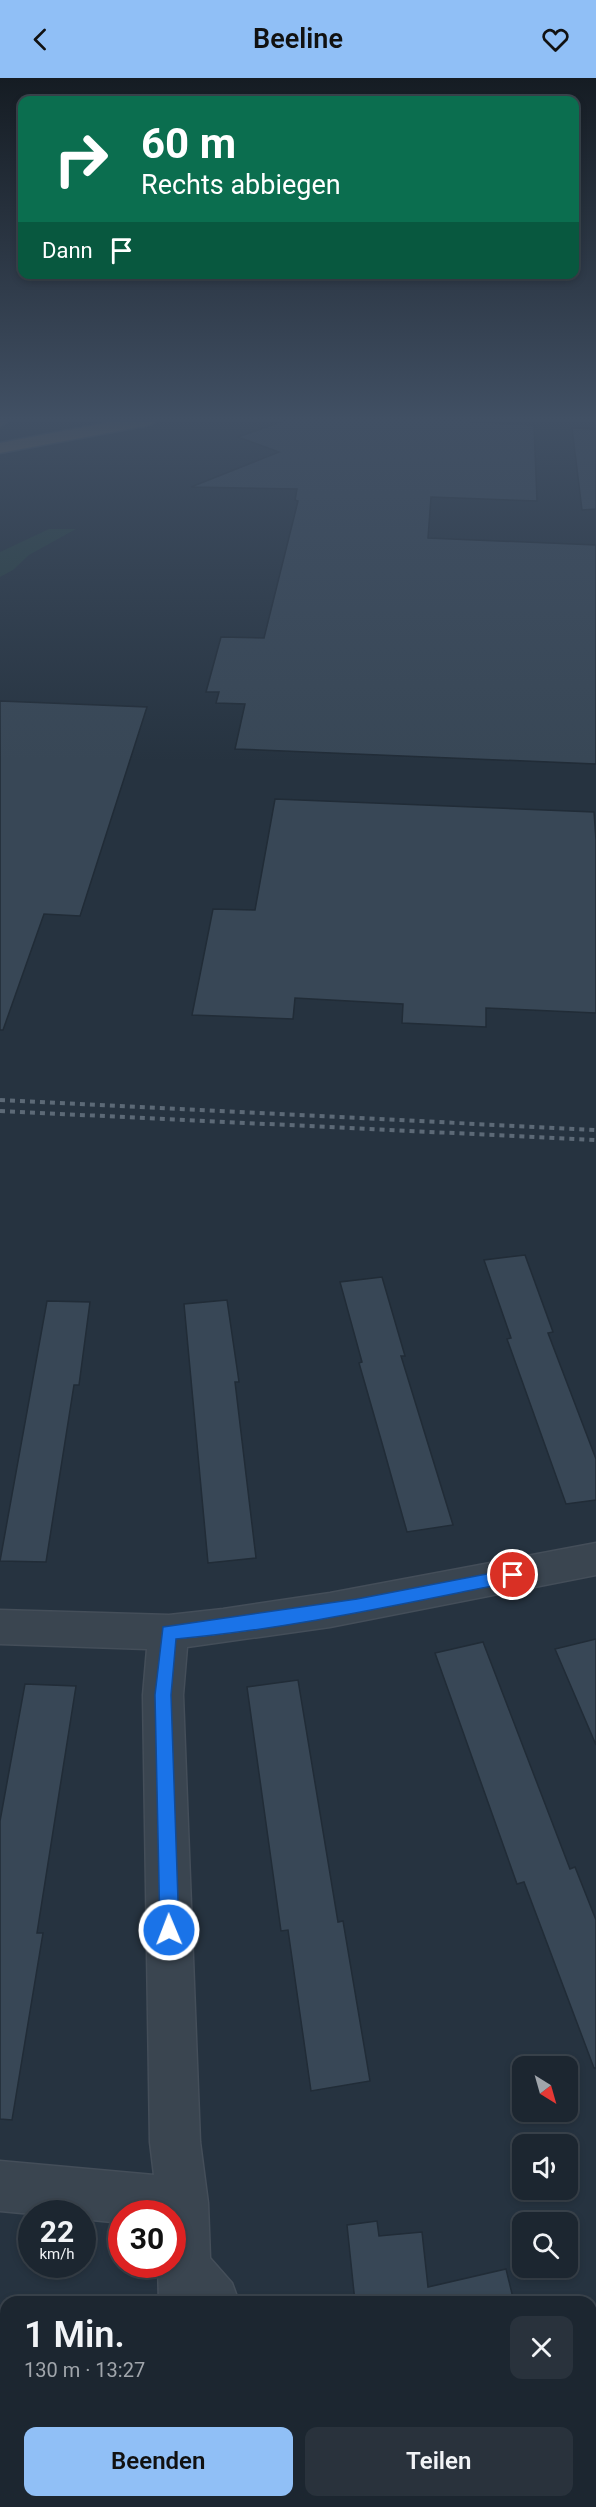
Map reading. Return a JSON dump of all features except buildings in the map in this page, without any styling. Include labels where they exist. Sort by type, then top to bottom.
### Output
[{"type":"street","points":[[0,1627],[169,1632],[216,1628],[357,1606],[596,1559]]},
{"type":"street","points":[[169,1632],[163,1695],[175,2142],[183,2200]]},
{"type":"street","points":[[0,2186],[151,2200]]},
{"type":"street","points":[[185,2278],[186,2294]]},
{"type":"green space","points":[[40,533],[68,533],[29,555],[13,570],[0,577],[0,552]]},
{"type":"railway","points":[[0,1100],[596,1130]]},
{"type":"railway","points":[[0,1111],[596,1140]]},
{"type":"route","points":[[169,1930],[163,1695],[169,1632],[216,1628],[357,1606],[513,1575]]}]
